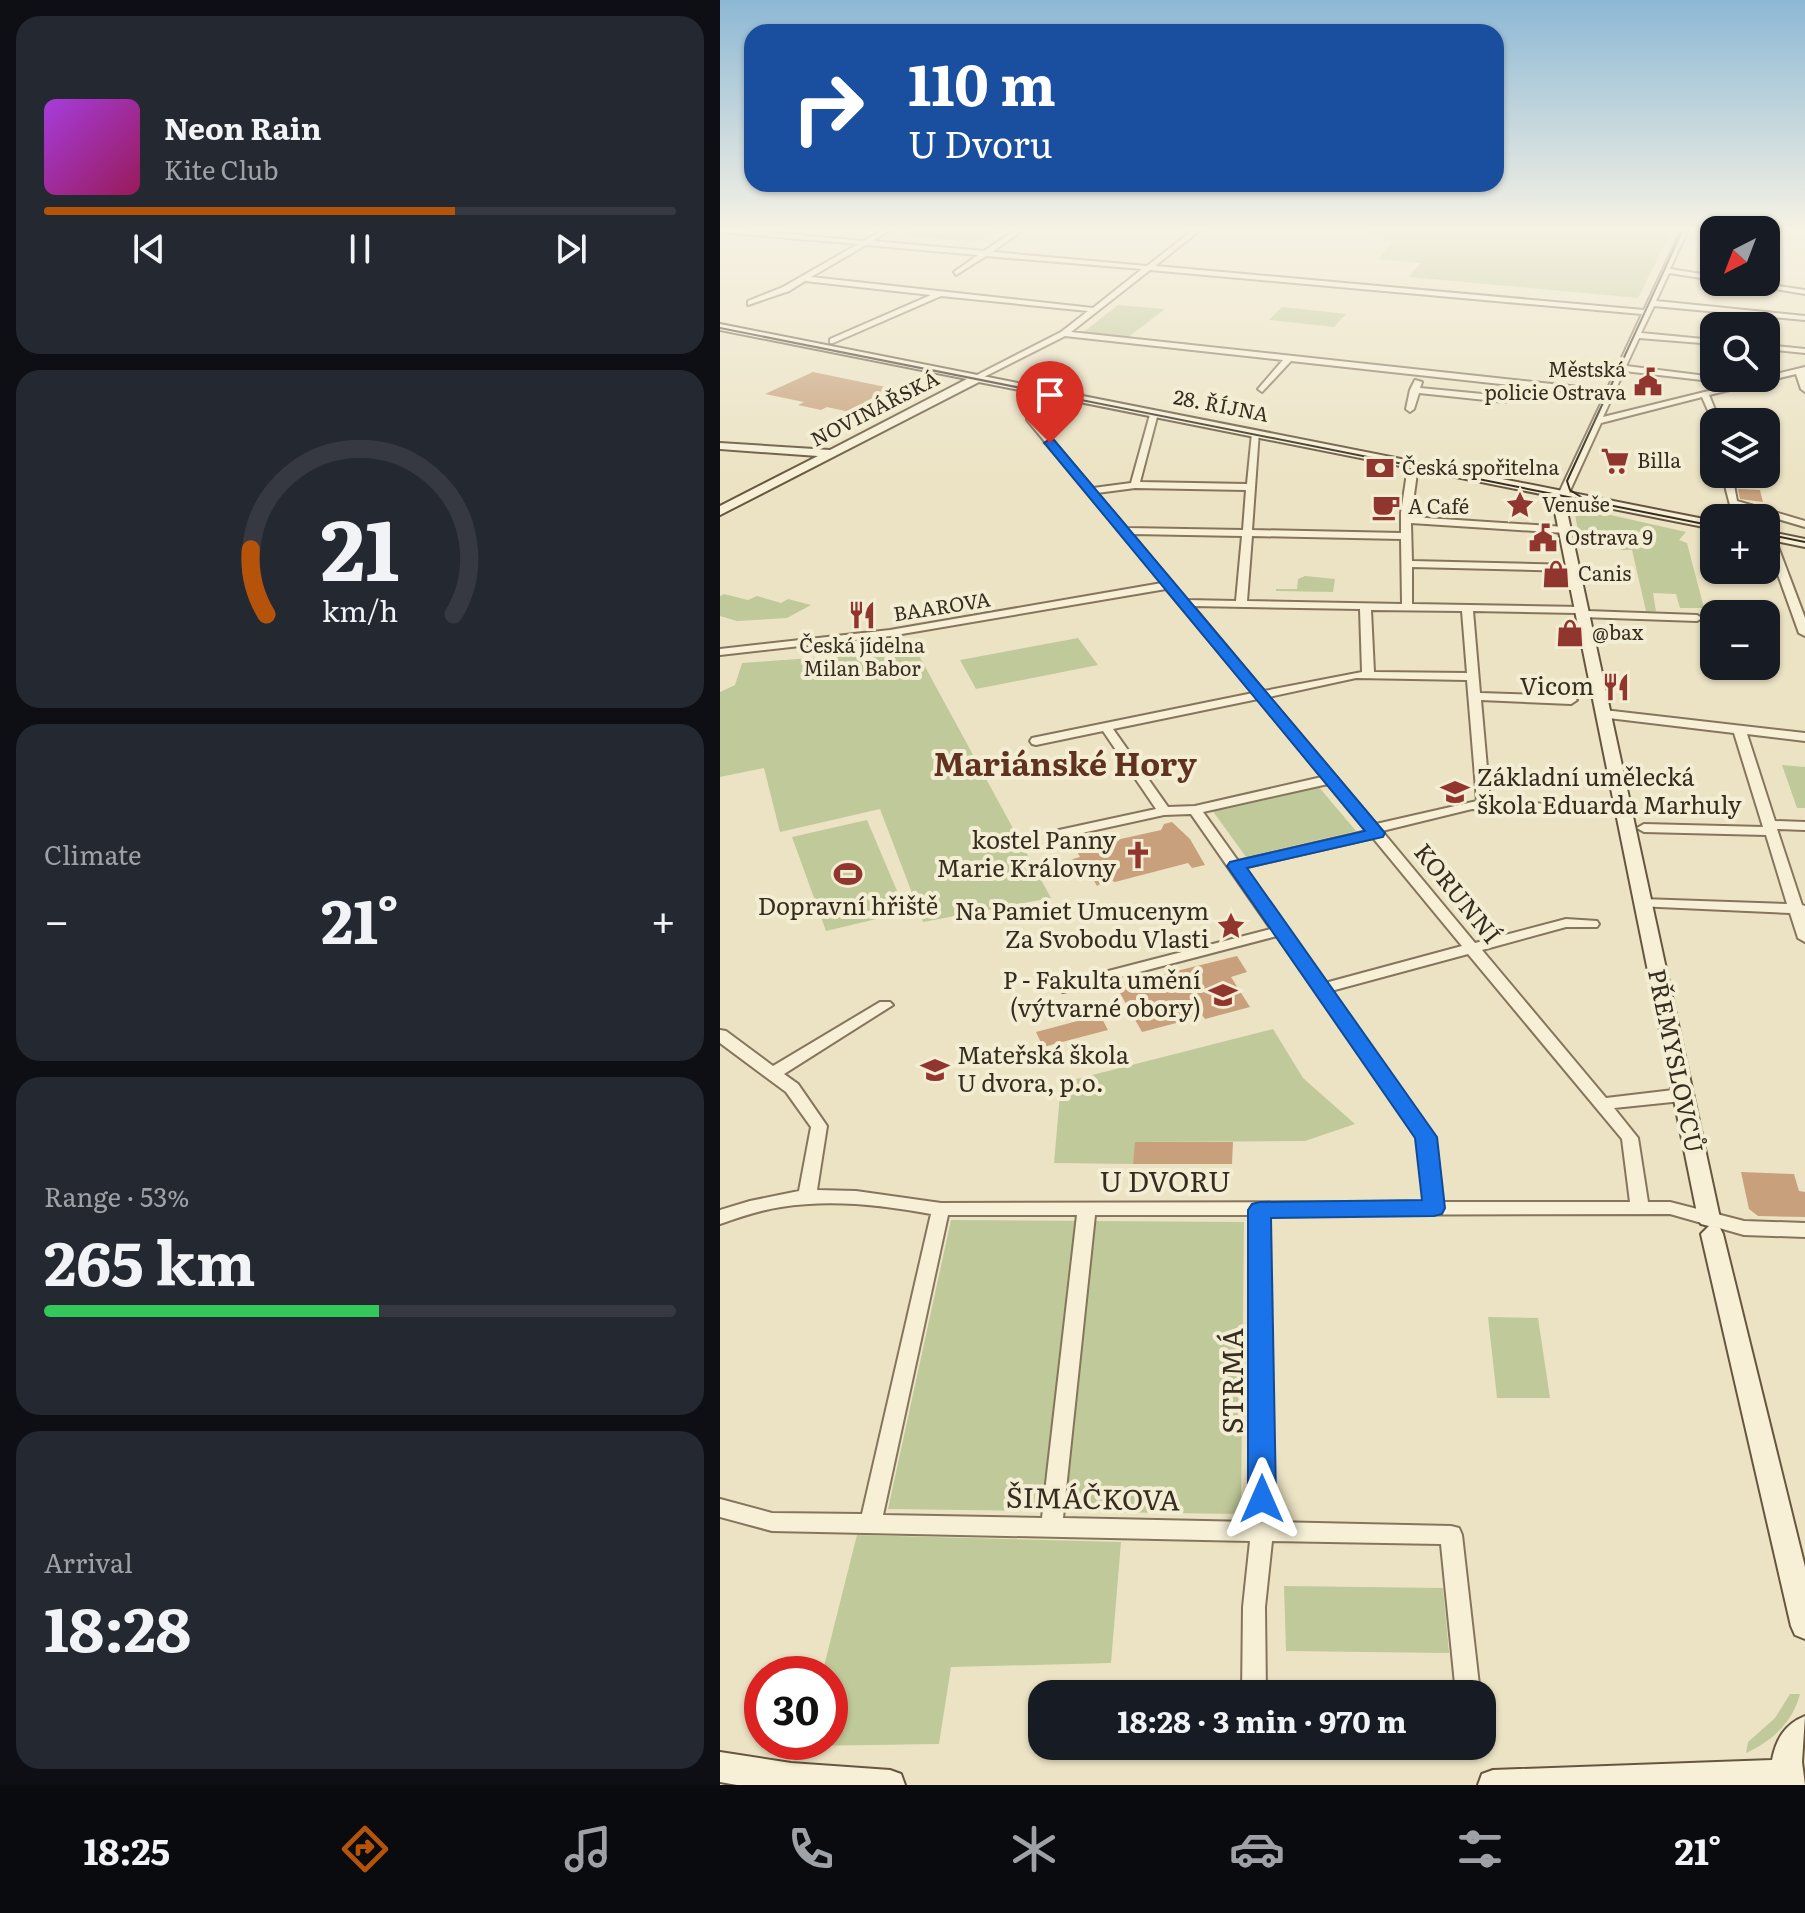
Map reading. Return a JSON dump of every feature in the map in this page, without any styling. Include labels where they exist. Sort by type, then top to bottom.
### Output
[{"type":"street","points":[[833,341],[902,310]]},
{"type":"street","points":[[978,378],[1064,334],[1095,310]]},
{"type":"street","points":[[1563,495],[1647,310]]},
{"type":"street","points":[[1684,310],[1805,318]]},
{"type":"street","name":"28. ŘÍJNA","points":[[720,327],[1700,522]]},
{"type":"street","points":[[1064,334],[1609,393]]},
{"type":"street","points":[[1636,335],[1700,341]]},
{"type":"street","points":[[1780,348],[1805,351]]},
{"type":"street","points":[[1262,389],[1288,359]]},
{"type":"street","points":[[1621,368],[1700,377]]},
{"type":"street","points":[[1780,376],[1802,370],[1805,389]]},
{"type":"street","points":[[1410,409],[1414,390],[1423,374]]},
{"type":"street","name":"NOVINÁŘSKÁ","points":[[720,511],[978,378]]},
{"type":"street","points":[[1414,390],[1505,399],[1515,383]]},
{"type":"street","points":[[1597,421],[1717,392]]},
{"type":"street","points":[[1705,395],[1710,408]]},
{"type":"street","name":"KORUNNÍ","points":[[1029,400],[1030,418],[1630,1138],[1640,1208]]},
{"type":"street","points":[[1135,485],[1154,413]]},
{"type":"street","points":[[1241,604],[1256,433]]},
{"type":"street","points":[[720,446],[832,453]]},
{"type":"street","name":"NOVINÁŘSKÁ","points":[[720,446],[775,454],[784,458],[790,475]]},
{"type":"street","points":[[1407,606],[1406,520],[1412,473]]},
{"type":"street","points":[[1090,491],[1135,485],[1251,487]]},
{"type":"street","points":[[1730,488],[1733,503],[1767,510],[1774,518],[1805,524]]},
{"type":"street","name":"PŘEMYSLOVCŮ","points":[[1563,495],[1560,507],[1682,1095],[1805,1626]]},
{"type":"street","points":[[1406,520],[1565,530]]},
{"type":"street","points":[[1123,531],[1407,536]]},
{"type":"street","points":[[1780,538],[1805,543]]},
{"type":"street","points":[[1407,564],[1573,568]]},
{"type":"street","points":[[1780,567],[1805,633]]},
{"type":"street","name":"BAAROVA","points":[[720,652],[784,648],[936,628],[1169,585]]},
{"type":"street","points":[[1184,603],[1407,606],[1697,618]]},
{"type":"street","points":[[1365,606],[1368,674]]},
{"type":"street","points":[[1467,608],[1484,806]]},
{"type":"street","points":[[1036,741],[1368,674],[1473,677]]},
{"type":"street","points":[[1474,696],[1571,700]]},
{"type":"street","points":[[1604,714],[1805,737]]},
{"type":"street","points":[[1106,727],[1164,811]]},
{"type":"street","points":[[1739,729],[1769,828],[1800,908],[1805,938]]},
{"type":"street","points":[[1059,834],[1164,811],[1195,810],[1332,779]]},
{"type":"street","points":[[1236,866],[1472,805],[1624,810]]},
{"type":"street","points":[[1195,810],[1426,1137],[1434,1208]]},
{"type":"street","points":[[1644,828],[1805,826]]},
{"type":"street","points":[[1642,903],[1800,908]]},
{"type":"street","points":[[1323,988],[1566,923],[1592,924]]},
{"type":"street","points":[[1063,987],[1279,931]]},
{"type":"street","points":[[774,1073],[885,1005]]},
{"type":"street","points":[[720,1035],[792,1088],[819,1126],[807,1197]]},
{"type":"street","points":[[1603,1104],[1682,1095]]},
{"type":"street","name":"U DVORU","points":[[720,1217],[756,1203],[858,1195],[941,1209],[1670,1208],[1711,1226],[1805,1230]]},
{"type":"street","points":[[871,1523],[941,1209]]},
{"type":"street","points":[[1051,1527],[1087,1209]]},
{"type":"street","name":"STRMÁ","points":[[1254,1680],[1254,1607],[1262,1530],[1260,1210]]},
{"type":"street","name":"ŠIMÁČKOVA","points":[[720,1508],[772,1522],[1451,1535],[1467,1680]]},
{"type":"street","points":[[1493,1785],[1789,1780],[1790,1747],[1805,1731]]},
{"type":"street","points":[[720,1767],[790,1781],[890,1785]]},
{"type":"green space","points":[[1111,310],[1163,310],[1127,338],[1082,333]]},
{"type":"green space","points":[[1279,310],[1346,314],[1334,327],[1269,320]]},
{"type":"green space","points":[[1584,509],[1686,532],[1679,540],[1687,543],[1702,600],[1700,608],[1680,608],[1676,594],[1653,593],[1656,611],[1646,611],[1632,550],[1621,550],[1619,544],[1580,543],[1575,514]]},
{"type":"green space","points":[[1305,576],[1335,579],[1333,592],[1276,591],[1297,589],[1298,579]]},
{"type":"green space","points":[[724,594],[748,600],[757,596],[781,603],[788,599],[811,605],[787,618],[737,621],[720,616],[720,596]]},
{"type":"green space","points":[[1078,638],[1098,665],[976,689],[960,660]]},
{"type":"green space","points":[[911,641],[1051,898],[923,922],[880,809],[780,832],[764,768],[720,777],[720,692],[735,685],[742,663],[828,657]]},
{"type":"green space","points":[[1782,765],[1805,767],[1805,808],[1797,808]]},
{"type":"green space","points":[[1318,786],[1356,831],[1246,857],[1212,810]]},
{"type":"green space","name":"Dopravní hřiště","points":[[867,820],[906,912],[826,931],[792,837]]},
{"type":"green space","points":[[1273,1029],[1303,1078],[1355,1124],[1305,1141],[1136,1142],[1133,1164],[1054,1163],[1061,1083]]},
{"type":"green space","points":[[951,1220],[1244,1222],[1241,1514],[888,1509]]},
{"type":"green space","points":[[1488,1317],[1538,1318],[1550,1398],[1497,1398]]},
{"type":"green space","points":[[857,1535],[1121,1542],[1111,1663],[951,1667],[939,1744],[848,1745],[848,1656],[827,1656]]},
{"type":"green space","points":[[1284,1586],[1443,1588],[1449,1653],[1286,1651]]},
{"type":"green space","points":[[1790,1694],[1800,1694],[1787,1722],[1764,1743],[1746,1753],[1748,1742],[1775,1718]]},
{"type":"building","points":[[813,372],[914,393],[868,416],[827,407],[821,410],[798,405],[804,402],[765,394]]},
{"type":"building","points":[[1738,489],[1760,490],[1763,502],[1740,499]]},
{"type":"building","name":"kostel Panny Marie Královny","points":[[1172,822],[1190,839],[1205,865],[1192,868],[1188,863],[1115,882],[1108,879],[1097,886],[1092,877],[1066,871],[1073,859],[1080,857],[1073,844],[1099,850],[1098,844],[1161,830],[1164,824]]},
{"type":"building","name":"P - Fakulta umění (výtvarné obory)","points":[[1237,956],[1247,972],[1231,977],[1250,1007],[1205,1019],[1203,1016],[1142,1032],[1116,986]]},
{"type":"building","points":[[1100,1015],[1108,1030],[1043,1047],[1036,1032]]},
{"type":"building","points":[[1135,1142],[1233,1142],[1232,1164],[1133,1164]]},
{"type":"building","points":[[1741,1172],[1794,1174],[1799,1191],[1805,1192],[1805,1217],[1758,1216],[1749,1209]]},
{"type":"tram line","points":[[1581,497],[1570,490],[1567,481],[1646,310]]},
{"type":"tram line","points":[[720,328],[1700,523]]},
{"type":"tram line","points":[[1780,537],[1805,542]]},
{"type":"place","name":"Městská policie Ostrava","points":[[1648,382]]},
{"type":"place","name":"Billa","points":[[1615,461]]},
{"type":"place","name":"Česká spořitelna","points":[[1380,468]]},
{"type":"place","name":"Venuše","points":[[1520,505]]},
{"type":"place","name":"A Café","points":[[1386,507]]},
{"type":"place","name":"Ostrava 9","points":[[1543,538]]},
{"type":"place","name":"Canis","points":[[1556,574]]},
{"type":"place","name":"Česká jídelna Milan Babor","points":[[862,615]]},
{"type":"place","name":"@bax","points":[[1570,633]]},
{"type":"place","name":"Vicom","points":[[1616,687]]},
{"type":"place","name":"Základní umělecká škola Eduarda Marhuly","points":[[1455,792]]},
{"type":"place","name":"kostel Panny Marie Královny","points":[[1138,855]]},
{"type":"place","name":"Dopravní hřiště","points":[[848,874]]},
{"type":"place","name":"Na Pamiet Umucenym Za Svobodu Vlasti","points":[[1231,926]]},
{"type":"place","name":"P - Fakulta umění (výtvarné obory)","points":[[1223,995]]},
{"type":"place","name":"Mateřská škola U dvora, p.o.","points":[[935,1070]]},
{"type":"district","name":"Mariánské Hory","points":[[1065,765]]},
{"type":"route","points":[[1050,443],[1377,833],[1236,866],[1426,1137],[1434,1208],[1260,1210],[1262,1499]]}]
